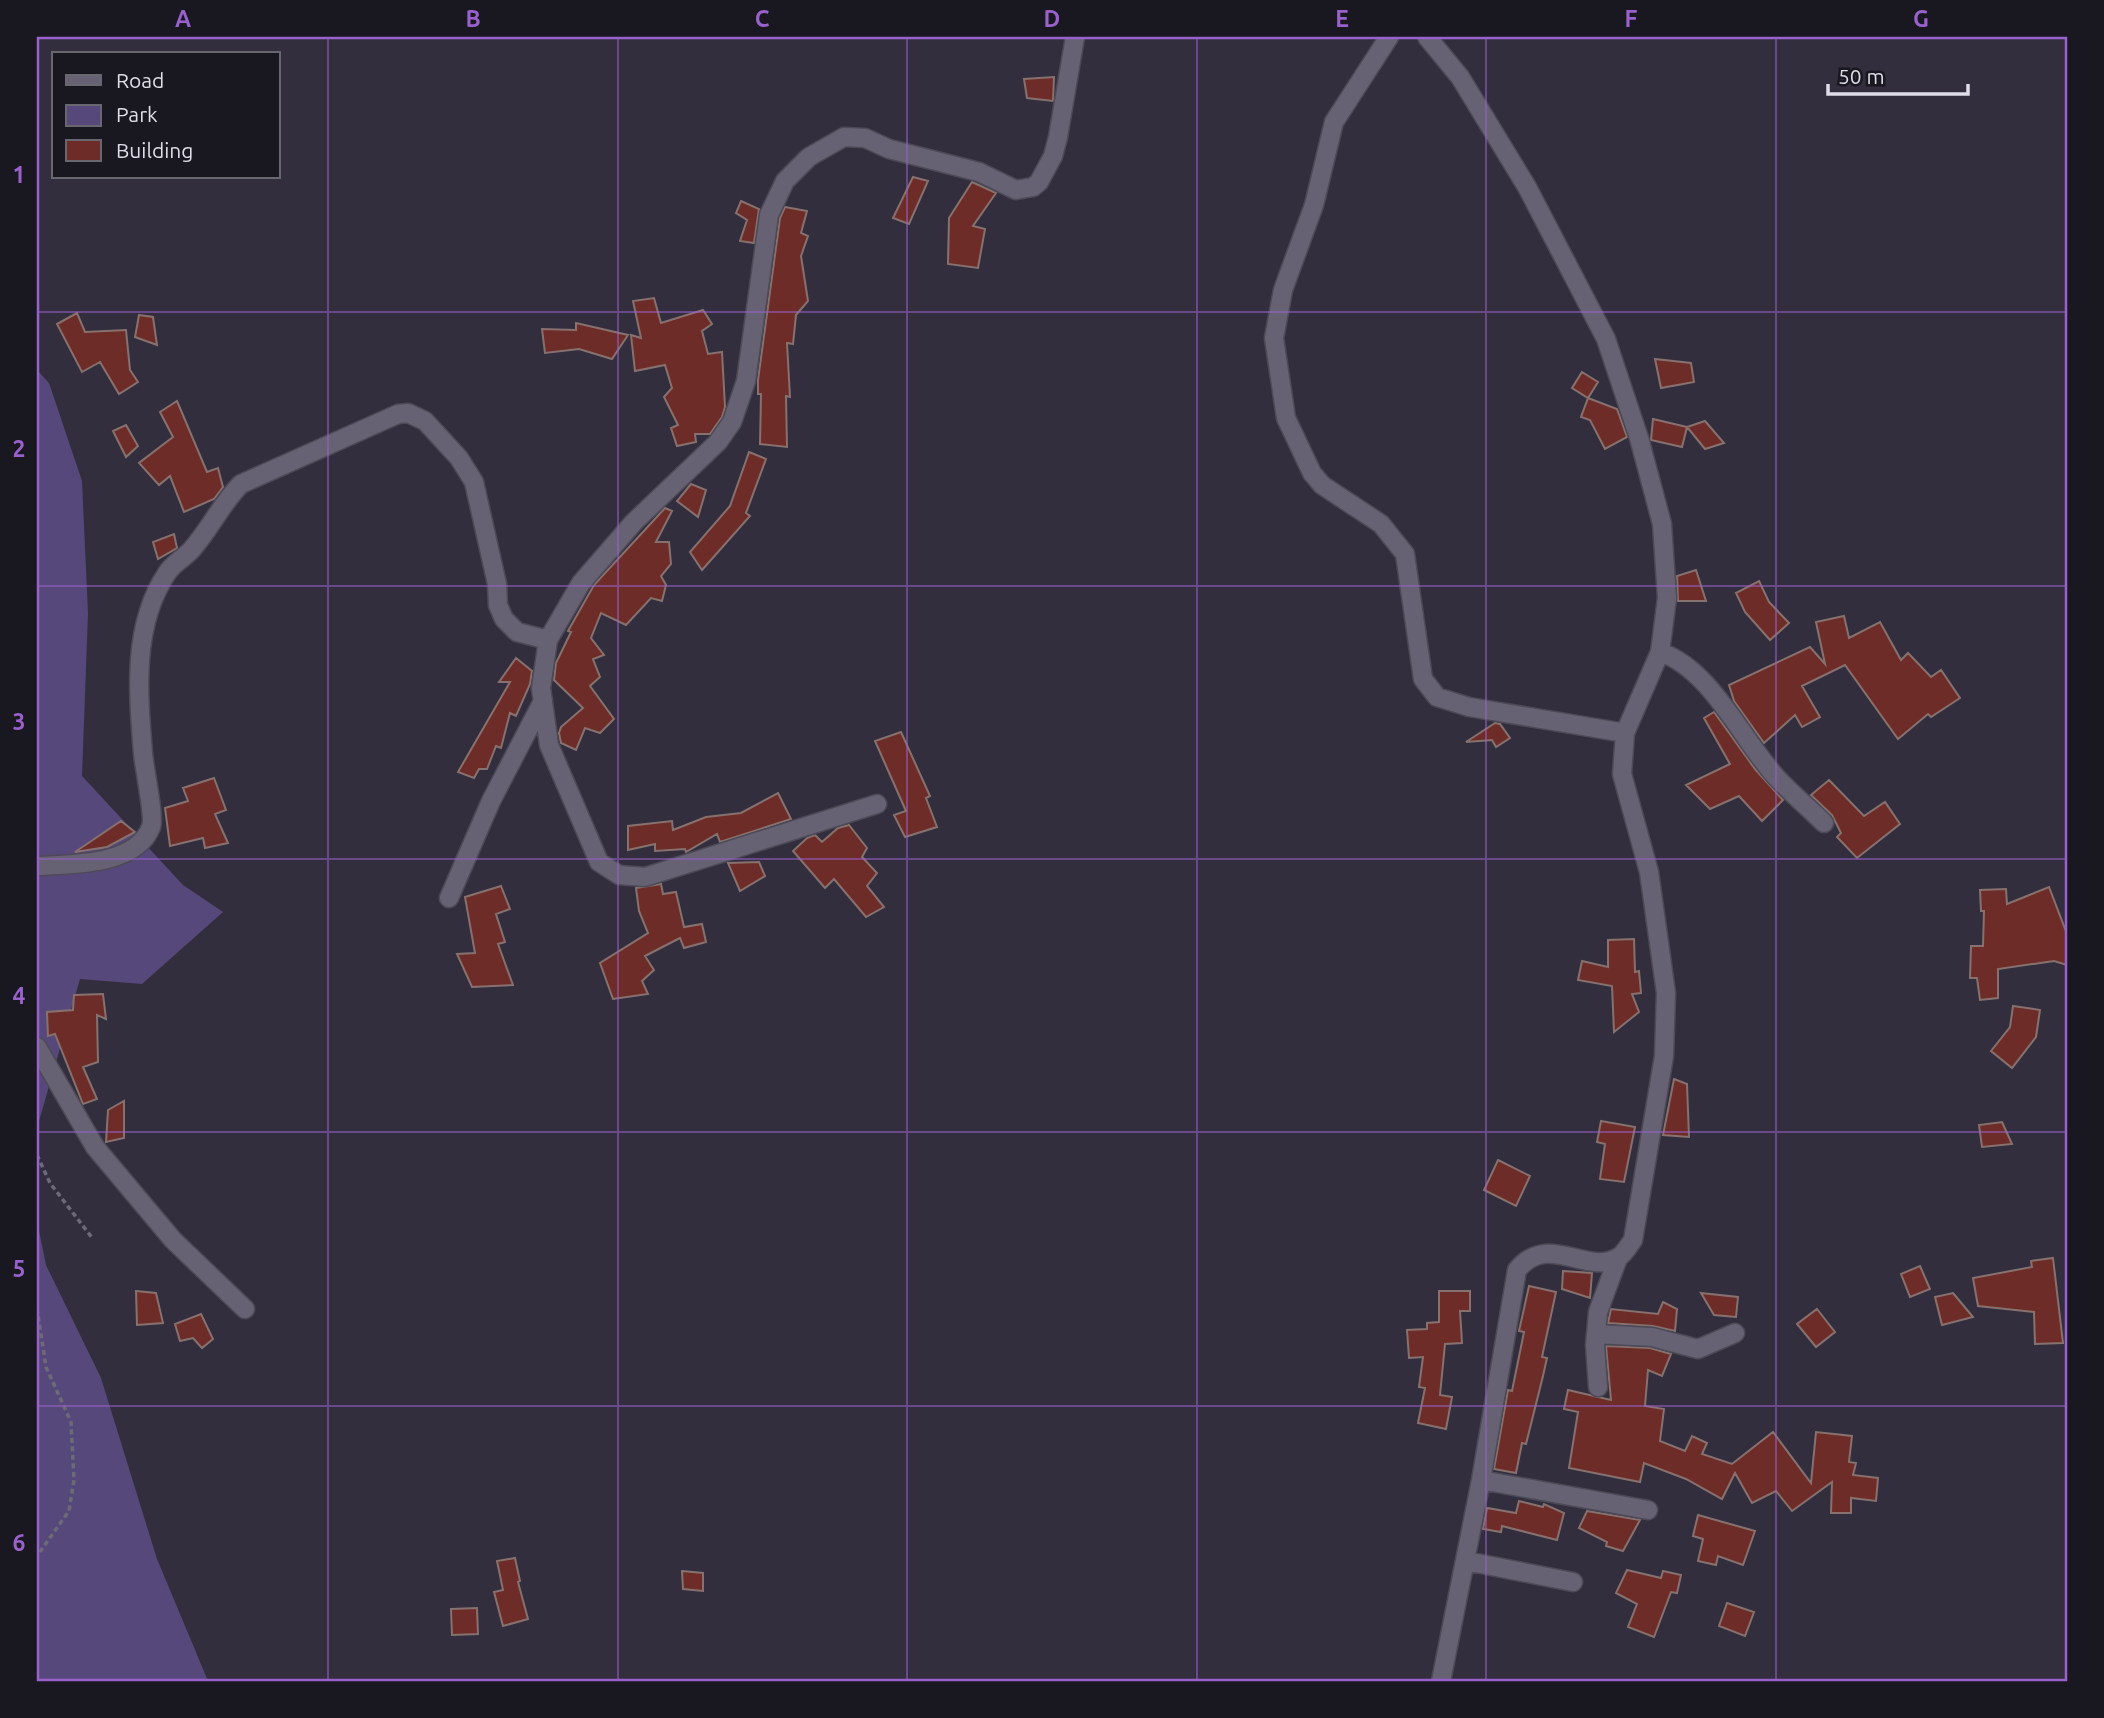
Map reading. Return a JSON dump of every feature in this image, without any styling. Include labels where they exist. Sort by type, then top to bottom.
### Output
[{"type":"street","points":[[877,804],[645,877],[619,875],[599,862],[549,745],[541,688],[548,640],[581,583],[634,522],[718,442],[732,422],[746,381],[769,215],[785,181],[809,157],[844,137],[865,138],[889,149],[979,172],[1016,190],[1033,187],[1039,182],[1053,156],[1076,37]]},
{"type":"street","points":[[1389,37],[1334,122],[1314,205],[1283,290],[1274,338],[1286,418],[1312,472],[1322,485],[1381,524],[1405,554],[1423,679],[1437,697],[1469,707],[1625,733]]},
{"type":"street","points":[[1427,37],[1460,77],[1527,187],[1606,339],[1639,438],[1662,524],[1667,598],[1660,652],[1625,733],[1622,774],[1650,873],[1666,993],[1664,1056],[1653,1135],[1633,1240],[1618,1258],[1598,1312],[1598,1387]]},
{"type":"street","points":[[37,866],[102,862],[137,845],[151,827],[153,814],[145,784],[140,715],[141,644],[149,604],[168,570],[193,548],[224,501],[241,484],[373,425],[398,414],[408,413],[425,421],[459,457],[474,482],[497,584],[498,605],[504,619],[517,632],[548,640]]},
{"type":"street","points":[[1660,652],[1676,657],[1710,691],[1776,777],[1824,823]]},
{"type":"street","points":[[449,898],[491,802],[543,701]]},
{"type":"street","points":[[37,1047],[95,1147],[173,1240],[245,1309]]},
{"type":"street","points":[[1441,1681],[1481,1480],[1517,1270],[1527,1258],[1542,1253],[1606,1262],[1618,1258]]},
{"type":"street","points":[[1596,1334],[1653,1338],[1698,1349],[1735,1333]]},
{"type":"street","points":[[1481,1480],[1648,1510]]},
{"type":"street","points":[[1466,1561],[1573,1582]]},
{"type":"path","points":[[37,1155],[50,1183],[93,1239]]},
{"type":"path","points":[[37,1308],[46,1367],[71,1422],[74,1480],[69,1511],[37,1556]]},
{"type":"green space","points":[[37,370],[49,383],[82,481],[88,613],[82,776],[183,885],[223,912],[142,984],[80,979],[37,1128]]},
{"type":"green space","points":[[37,1221],[46,1265],[101,1378],[157,1559],[208,1681],[37,1681]]},
{"type":"building","points":[[1054,77],[1053,101],[1027,98],[1024,79]]},
{"type":"building","points":[[913,177],[928,181],[909,224],[893,218]]},
{"type":"building","points":[[972,182],[996,193],[973,226],[985,229],[978,268],[948,264],[949,218]]},
{"type":"building","points":[[741,201],[759,209],[754,243],[740,241],[747,220],[736,213]]},
{"type":"building","points":[[785,207],[807,211],[801,233],[808,236],[801,256],[808,301],[796,315],[793,344],[787,343],[790,397],[786,396],[787,447],[760,444],[761,394],[758,394],[780,218]]},
{"type":"building","points":[[654,298],[661,323],[703,310],[712,324],[702,331],[708,354],[722,352],[725,407],[722,417],[710,434],[695,434],[696,442],[677,446],[671,428],[678,425],[664,397],[672,388],[665,365],[635,371],[631,335],[641,338],[633,301]]},
{"type":"building","points":[[77,313],[85,332],[126,330],[130,370],[138,382],[119,394],[100,362],[82,372],[57,324]]},
{"type":"building","points":[[139,315],[153,317],[157,345],[135,337]]},
{"type":"building","points":[[576,323],[628,335],[612,359],[579,349],[545,353],[542,329],[576,330]]},
{"type":"building","points":[[1655,359],[1691,363],[1694,382],[1661,388]]},
{"type":"building","points":[[1582,372],[1598,382],[1588,398],[1572,388]]},
{"type":"building","points":[[1588,398],[1617,409],[1627,437],[1605,449],[1590,420],[1581,417]]},
{"type":"building","points":[[177,401],[207,472],[218,468],[223,487],[214,499],[184,512],[170,476],[159,485],[139,463],[173,437],[160,412]]},
{"type":"building","points":[[1653,419],[1687,427],[1682,447],[1651,440]]},
{"type":"building","points":[[1705,421],[1724,443],[1705,449],[1687,427]]},
{"type":"building","points":[[126,425],[138,446],[126,457],[113,431]]},
{"type":"building","points":[[749,452],[766,459],[746,513],[750,516],[702,570],[690,552],[730,506]]},
{"type":"building","points":[[691,484],[706,490],[698,517],[677,501]]},
{"type":"building","points":[[665,508],[672,511],[656,542],[669,542],[671,564],[661,576],[666,585],[662,601],[651,598],[626,625],[601,613],[591,638],[604,655],[593,659],[600,677],[590,686],[614,719],[600,733],[585,728],[576,750],[561,743],[559,733],[561,727],[583,708],[554,680],[556,663],[571,632],[568,631],[594,585]]},
{"type":"building","points":[[174,534],[177,548],[158,559],[153,542]]},
{"type":"building","points":[[1696,570],[1706,601],[1678,601],[1677,576]]},
{"type":"building","points":[[1759,581],[1769,602],[1789,623],[1770,640],[1745,612],[1736,593]]},
{"type":"building","points":[[1844,616],[1849,638],[1880,622],[1901,660],[1908,653],[1931,677],[1941,670],[1960,698],[1931,717],[1928,714],[1898,739],[1845,665],[1802,686],[1820,717],[1802,727],[1795,715],[1764,743],[1734,701],[1729,685],[1810,647],[1825,664],[1816,622]]},
{"type":"building","points":[[516,658],[532,671],[530,684],[516,716],[510,713],[501,748],[496,746],[487,769],[479,769],[474,778],[458,772],[510,682],[499,682]]},
{"type":"building","points":[[1714,712],[1755,769],[1783,800],[1762,821],[1739,796],[1710,809],[1686,785],[1730,764],[1704,718]]},
{"type":"building","points":[[1495,723],[1500,724],[1510,738],[1496,747],[1492,740],[1466,742]]},
{"type":"building","points":[[901,732],[930,796],[926,798],[937,827],[905,837],[894,815],[906,811],[875,741]]},
{"type":"building","points":[[214,778],[226,810],[215,814],[228,843],[205,848],[203,838],[170,846],[165,808],[188,801],[183,788]]},
{"type":"building","points":[[1829,780],[1864,816],[1885,802],[1900,824],[1857,858],[1837,837],[1841,833],[1832,815],[1811,795]]},
{"type":"building","points":[[778,793],[791,819],[720,842],[717,834],[686,852],[685,849],[655,851],[655,844],[628,850],[628,826],[672,821],[673,830],[706,817],[741,813]]},
{"type":"building","points":[[121,821],[135,832],[107,847],[75,852]]},
{"type":"building","points":[[849,825],[867,848],[862,857],[877,873],[867,886],[884,907],[866,917],[834,879],[825,888],[793,851],[807,838],[815,835],[822,842],[838,828]]},
{"type":"building","points":[[759,862],[765,876],[740,891],[728,863]]},
{"type":"building","points":[[661,884],[663,894],[676,892],[684,927],[702,924],[706,942],[684,948],[680,938],[645,956],[654,970],[642,981],[648,994],[613,999],[600,963],[648,933],[639,911],[636,888]]},
{"type":"building","points":[[501,886],[510,909],[496,914],[505,942],[498,944],[513,985],[472,987],[457,954],[475,953],[465,897]]},
{"type":"building","points":[[2049,887],[2067,934],[2067,965],[2054,961],[1998,969],[1998,998],[1980,1000],[1977,978],[1970,978],[1971,946],[1983,946],[1984,911],[1981,911],[1980,890],[2006,889],[2007,904]]},
{"type":"building","points":[[1634,939],[1635,972],[1639,971],[1641,993],[1632,994],[1639,1012],[1614,1032],[1612,986],[1578,980],[1582,961],[1608,967],[1608,940]]},
{"type":"building","points":[[103,994],[106,1019],[97,1015],[98,1062],[83,1067],[97,1099],[83,1104],[55,1034],[48,1036],[47,1012],[73,1010],[74,995]]},
{"type":"building","points":[[2013,1006],[2040,1010],[2036,1037],[2012,1068],[1991,1051],[2010,1027]]},
{"type":"building","points":[[1674,1079],[1687,1084],[1689,1137],[1663,1135]]},
{"type":"building","points":[[124,1101],[124,1138],[106,1142],[108,1110]]},
{"type":"building","points":[[1601,1121],[1635,1127],[1624,1182],[1600,1179],[1605,1144],[1597,1142]]},
{"type":"building","points":[[2002,1122],[2012,1144],[1982,1147],[1979,1125]]},
{"type":"building","points":[[1498,1160],[1530,1176],[1516,1206],[1484,1190]]},
{"type":"building","points":[[2053,1258],[2063,1343],[2035,1344],[2034,1312],[1978,1306],[1973,1278],[2032,1267],[2031,1261]]},
{"type":"building","points":[[1920,1266],[1930,1289],[1910,1297],[1901,1274]]},
{"type":"building","points":[[1563,1271],[1592,1273],[1590,1298],[1562,1289]]},
{"type":"building","points":[[1529,1286],[1556,1292],[1542,1357],[1547,1358],[1526,1444],[1522,1443],[1516,1473],[1494,1469],[1508,1390],[1512,1391],[1524,1332],[1519,1331]]},
{"type":"building","points":[[136,1291],[156,1293],[163,1323],[137,1325]]},
{"type":"building","points":[[1439,1291],[1470,1291],[1470,1311],[1460,1311],[1462,1343],[1445,1344],[1440,1395],[1452,1397],[1446,1429],[1418,1423],[1425,1388],[1419,1387],[1423,1357],[1409,1358],[1407,1330],[1427,1329],[1427,1323],[1439,1322]]},
{"type":"building","points":[[1701,1293],[1738,1297],[1736,1317],[1714,1315]]},
{"type":"building","points":[[1953,1293],[1973,1317],[1942,1325],[1935,1297]]},
{"type":"building","points":[[1663,1302],[1677,1309],[1675,1331],[1653,1326],[1608,1323],[1611,1309],[1658,1314]]},
{"type":"building","points":[[1817,1309],[1835,1332],[1816,1347],[1797,1324]]},
{"type":"building","points":[[201,1314],[213,1339],[202,1348],[193,1338],[180,1341],[175,1324]]},
{"type":"building","points":[[1606,1346],[1650,1348],[1671,1354],[1662,1376],[1648,1370],[1645,1406],[1664,1409],[1660,1441],[1685,1451],[1692,1436],[1707,1443],[1702,1454],[1732,1464],[1773,1432],[1811,1483],[1816,1432],[1852,1436],[1849,1462],[1856,1463],[1853,1475],[1878,1478],[1876,1501],[1851,1498],[1851,1513],[1831,1513],[1832,1482],[1792,1511],[1776,1491],[1752,1503],[1735,1473],[1722,1499],[1686,1479],[1644,1463],[1640,1482],[1569,1468],[1578,1412],[1564,1409],[1568,1390],[1611,1400]]},
{"type":"building","points":[[1519,1501],[1543,1507],[1544,1504],[1564,1513],[1557,1540],[1502,1526],[1501,1532],[1483,1529],[1487,1508],[1516,1513]]},
{"type":"building","points":[[1587,1511],[1640,1520],[1623,1551],[1606,1546],[1607,1542],[1579,1528]]},
{"type":"building","points":[[1698,1515],[1755,1531],[1743,1565],[1718,1556],[1716,1565],[1698,1561],[1703,1539],[1693,1536]]},
{"type":"building","points":[[515,1558],[528,1619],[503,1626],[494,1592],[503,1590],[497,1561]]},
{"type":"building","points":[[1627,1570],[1661,1578],[1663,1571],[1681,1575],[1677,1593],[1671,1592],[1654,1637],[1628,1627],[1637,1604],[1616,1593]]},
{"type":"building","points":[[682,1571],[703,1573],[703,1591],[683,1589]]},
{"type":"building","points":[[1727,1603],[1754,1612],[1745,1636],[1719,1626]]},
{"type":"building","points":[[477,1608],[478,1634],[452,1635],[451,1609]]}]
